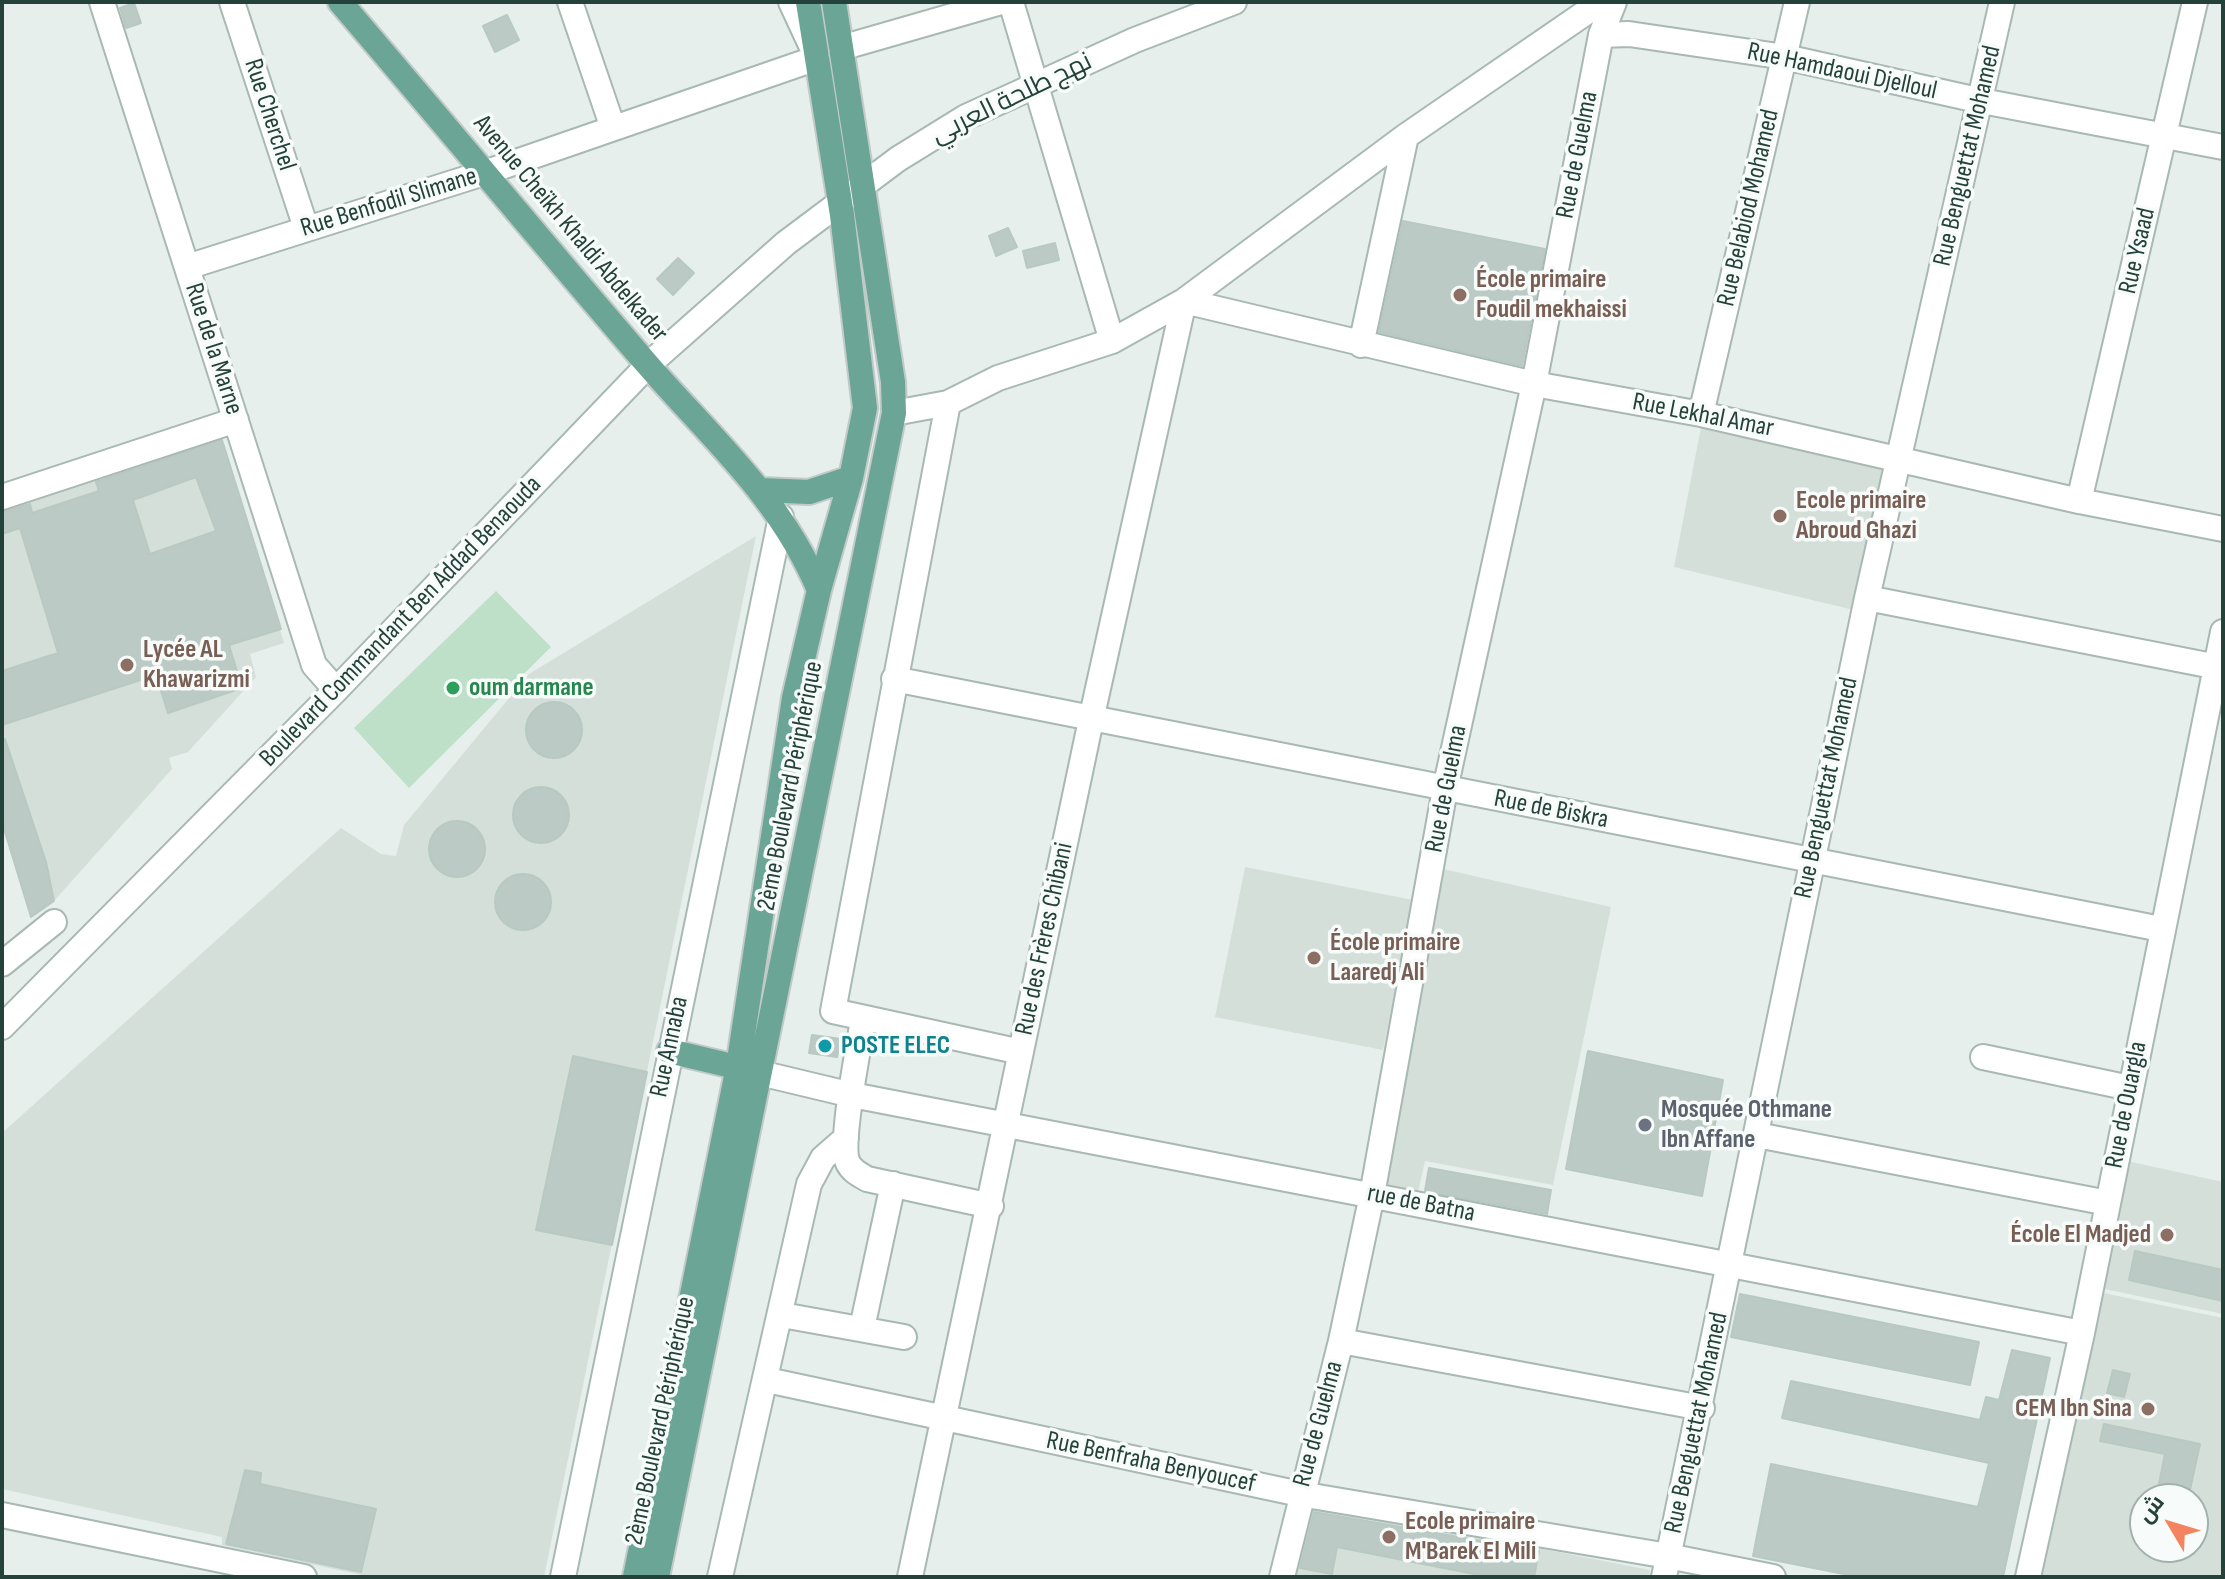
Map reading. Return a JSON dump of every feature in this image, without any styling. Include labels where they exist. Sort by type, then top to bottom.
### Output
[{"type":"main road","name":"Avenue Cheïkh Khaldi Abdelkader","points":[[340,2],[648,365],[762,490],[781,517],[819,590]]},
{"type":"main road","name":"2ème Boulevard Périphérique","points":[[657,1577],[749,1070],[794,698],[819,590],[851,478],[865,408],[862,359],[808,2]]},
{"type":"main road","name":"2ème Boulevard Périphérique","points":[[635,1577],[894,413],[893,382],[834,2]]},
{"type":"main road","points":[[762,490],[809,492],[851,478]]},
{"type":"main road","points":[[669,1051],[749,1070]]},
{"type":"street","name":"Rue Cherchel","points":[[232,2],[306,228]]},
{"type":"street","points":[[570,2],[613,128]]},
{"type":"street","points":[[791,2],[817,58]]},
{"type":"street","points":[[841,48],[1001,2]]},
{"type":"street","points":[[1011,2],[1112,341]]},
{"type":"street","points":[[1034,77],[1203,2]]},
{"type":"street","name":"نهج طلحة العربي","points":[[839,196],[861,177],[898,159],[1034,77],[1234,2]]},
{"type":"street","points":[[894,413],[948,403],[998,378],[1112,341],[1184,301],[1406,136],[1601,2]]},
{"type":"street","name":"Rue de Guelma","points":[[1282,1577],[1300,1494],[1341,1341],[1372,1195],[1445,789],[1534,384],[1601,35],[1614,2]]},
{"type":"street","name":"Rue Belabiod Mohamed","points":[[1701,414],[1797,2]]},
{"type":"street","name":"Rue Benguettat Mohamed","points":[[1666,1566],[1702,1408],[1867,598],[2002,2]]},
{"type":"street","name":"Rue Ysaad","points":[[2079,501],[2195,2]]},
{"type":"street","name":"Rue de la Marne","points":[[109,4],[187,267],[314,665],[336,690]]},
{"type":"street","name":"Rue Hamdaoui Djelloul","points":[[1601,35],[1629,34],[1785,57],[1982,101],[2223,147]]},
{"type":"street","name":"Rue Benfodil Slimane","points":[[187,267],[487,172],[817,58]]},
{"type":"street","points":[[1361,345],[1406,136]]},
{"type":"street","name":"Boulevard Commandant Ben Addad Benaouda","points":[[2,1027],[336,690],[648,365],[839,196]]},
{"type":"street","name":"Rue Lekhal Amar","points":[[1184,301],[1534,384],[1701,414],[2079,501],[2223,529]]},
{"type":"street","name":"Rue des Frères Chibani","points":[[910,1577],[946,1420],[1091,720],[1184,301]]},
{"type":"street","points":[[948,403],[833,1011],[863,1020],[1021,1052]]},
{"type":"street","points":[[2,497],[236,420]]},
{"type":"street","name":"Rue Annaba","points":[[563,1577],[781,517]]},
{"type":"street","points":[[1867,598],[2219,668]]},
{"type":"street","name":"Rue de Ouargla","points":[[2028,1577],[2082,1333],[2161,929],[2219,668],[2223,632]]},
{"type":"street","name":"Rue de Biskra","points":[[894,679],[2161,929]]},
{"type":"street","points":[[2,964],[54,922]]},
{"type":"street","points":[[863,1020],[846,1138],[846,1160],[854,1171],[867,1179],[991,1206]]},
{"type":"street","points":[[1983,1057],[2130,1088]]},
{"type":"street","name":"rue de Batna","points":[[749,1070],[852,1095],[2082,1333]]},
{"type":"street","points":[[1757,1135],[2108,1203]]},
{"type":"street","points":[[720,1577],[782,1315],[809,1184],[823,1158],[846,1138]]},
{"type":"street","points":[[862,1328],[893,1184]]},
{"type":"street","points":[[782,1315],[904,1337]]},
{"type":"street","points":[[1341,1341],[1702,1408]]},
{"type":"street","name":"Rue Benfraha Benyoucef","points":[[767,1380],[1300,1494],[1666,1566],[1773,1577]]},
{"type":"street","points":[[2,1515],[304,1577]]},
{"type":"shaded area","name":"Ecole primaire Abroud Ghazi","points":[[1702,422],[1887,466],[1858,611],[1674,567]]},
{"type":"shaded area","name":"Lycée AL Khawarizmi","points":[[220,436],[284,643],[250,654],[256,677],[188,752],[169,758],[172,769],[54,901],[2,822],[2,507]]},
{"type":"shaded area","points":[[756,536],[544,1577],[371,1577],[222,1545],[222,1537],[2,1489],[2,1133],[341,828],[381,854],[396,856],[404,825],[529,674]]},
{"type":"shaded area","name":"École primaire Laaredj Ali","points":[[1245,867],[1413,900],[1383,1050],[1215,1017]]},
{"type":"shaded area","points":[[1443,869],[1611,907],[1553,1185],[1425,1161],[1418,1192],[1383,1186]]},
{"type":"shaded area","name":"École El Madjed","points":[[2127,1161],[2223,1182],[2223,1314],[2100,1288]]},
{"type":"shaded area","name":"CEM Ibn Sina","points":[[2099,1292],[2223,1318],[2223,1577],[2036,1577]]},
{"type":"shaded area","name":"Ecole primaire M'Barek El Mili","points":[[1307,1503],[1650,1570],[1649,1577],[1292,1577]]},
{"type":"green space","name":"oum darmane","points":[[496,591],[551,647],[409,788],[354,728]]},
{"type":"building","points":[[134,3],[141,23],[126,28],[120,8]]},
{"type":"building","points":[[507,15],[519,40],[495,52],[483,26]]},
{"type":"building","name":"École primaire Foudil mekhaissi","points":[[1403,221],[1545,249],[1522,366],[1379,332]]},
{"type":"building","points":[[1008,228],[1017,247],[996,256],[989,236]]},
{"type":"building","points":[[1055,243],[1059,260],[1027,268],[1023,251]]},
{"type":"building","points":[[678,258],[694,273],[673,295],[657,279]]},
{"type":"building","points":[[222,440],[281,629],[229,645],[242,688],[168,713],[156,675],[2,725],[2,671],[58,653],[20,528],[2,534],[2,512],[30,504],[32,513],[99,491],[96,482]],"holes":[[[196,477],[216,531],[150,554],[133,500]]]},
{"type":"building","points":[[554,702],[574,710],[582,730],[574,750],[554,758],[534,750],[526,730],[534,710]]},
{"type":"building","points":[[2,739],[5,739],[46,862],[54,901],[31,917],[2,822]]},
{"type":"building","points":[[541,787],[561,795],[569,815],[561,835],[541,843],[521,835],[513,815],[521,795]]},
{"type":"building","points":[[457,821],[477,829],[485,849],[477,869],[457,877],[437,869],[429,849],[437,829]]},
{"type":"building","points":[[523,874],[543,882],[551,902],[543,922],[523,930],[503,922],[495,902],[503,882]]},
{"type":"building","name":"POSTE ELEC","points":[[812,1035],[841,1039],[837,1057],[809,1053]]},
{"type":"building","name":"Mosquée Othmane Ibn Affane","points":[[1588,1051],[1723,1080],[1702,1196],[1566,1169]]},
{"type":"building","points":[[573,1056],[647,1072],[612,1245],[536,1230]]},
{"type":"building","points":[[1429,1168],[1551,1190],[1547,1214],[1425,1191]]},
{"type":"building","points":[[2135,1251],[2223,1270],[2223,1301],[2129,1280]]},
{"type":"building","points":[[1740,1294],[1979,1342],[1970,1385],[1731,1337]]},
{"type":"building","points":[[2012,1350],[2050,1358],[2003,1577],[1859,1577],[1753,1556],[1771,1464],[1978,1507],[1989,1463],[1782,1418],[1791,1381],[1980,1420],[1986,1397],[1999,1400]]},
{"type":"building","points":[[2113,1370],[2130,1374],[2124,1397],[2107,1393]]},
{"type":"building","points":[[2104,1424],[2200,1444],[2191,1483],[2159,1483],[2165,1454],[2100,1441]]},
{"type":"building","points":[[245,1470],[261,1473],[260,1484],[376,1509],[361,1572],[226,1544]]},
{"type":"building","points":[[1314,1512],[1539,1551],[1534,1577],[1489,1577],[1337,1547],[1332,1574],[1300,1568]]},
{"type":"place","name":"École primaire Foudil mekhaissi","points":[[1460,295]]},
{"type":"place","name":"Ecole primaire Abroud Ghazi","points":[[1780,516]]},
{"type":"place","name":"Lycée AL Khawarizmi","points":[[127,665]]},
{"type":"place","name":"oum darmane","points":[[453,688]]},
{"type":"place","name":"École primaire Laaredj Ali","points":[[1314,958]]},
{"type":"place","name":"POSTE ELEC","points":[[825,1046]]},
{"type":"place","name":"Mosquée Othmane Ibn Affane","points":[[1645,1125]]},
{"type":"place","name":"École El Madjed","points":[[2167,1235]]},
{"type":"place","name":"CEM Ibn Sina","points":[[2148,1409]]},
{"type":"place","name":"Ecole primaire M'Barek El Mili","points":[[1389,1537]]}]
